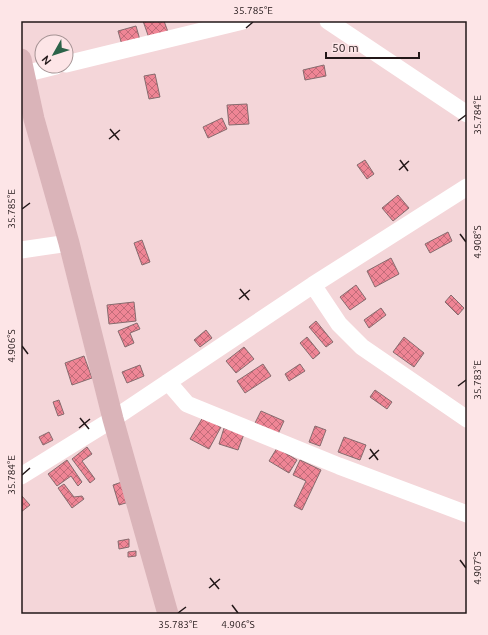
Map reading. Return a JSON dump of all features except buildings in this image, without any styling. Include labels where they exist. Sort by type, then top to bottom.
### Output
[{"type":"main road","points":[[23,66],[28,119],[69,243],[113,419],[168,614]]},
{"type":"street","points":[[74,62],[243,21]]},
{"type":"street","points":[[328,21],[467,114]]},
{"type":"street","points":[[23,66],[34,66]]},
{"type":"street","points":[[21,476],[113,419],[313,285],[467,187]]},
{"type":"street","points":[[21,250],[69,243]]},
{"type":"street","points":[[313,285],[339,324],[362,347],[467,419]]},
{"type":"street","points":[[168,382],[187,404],[339,466],[467,514]]}]
